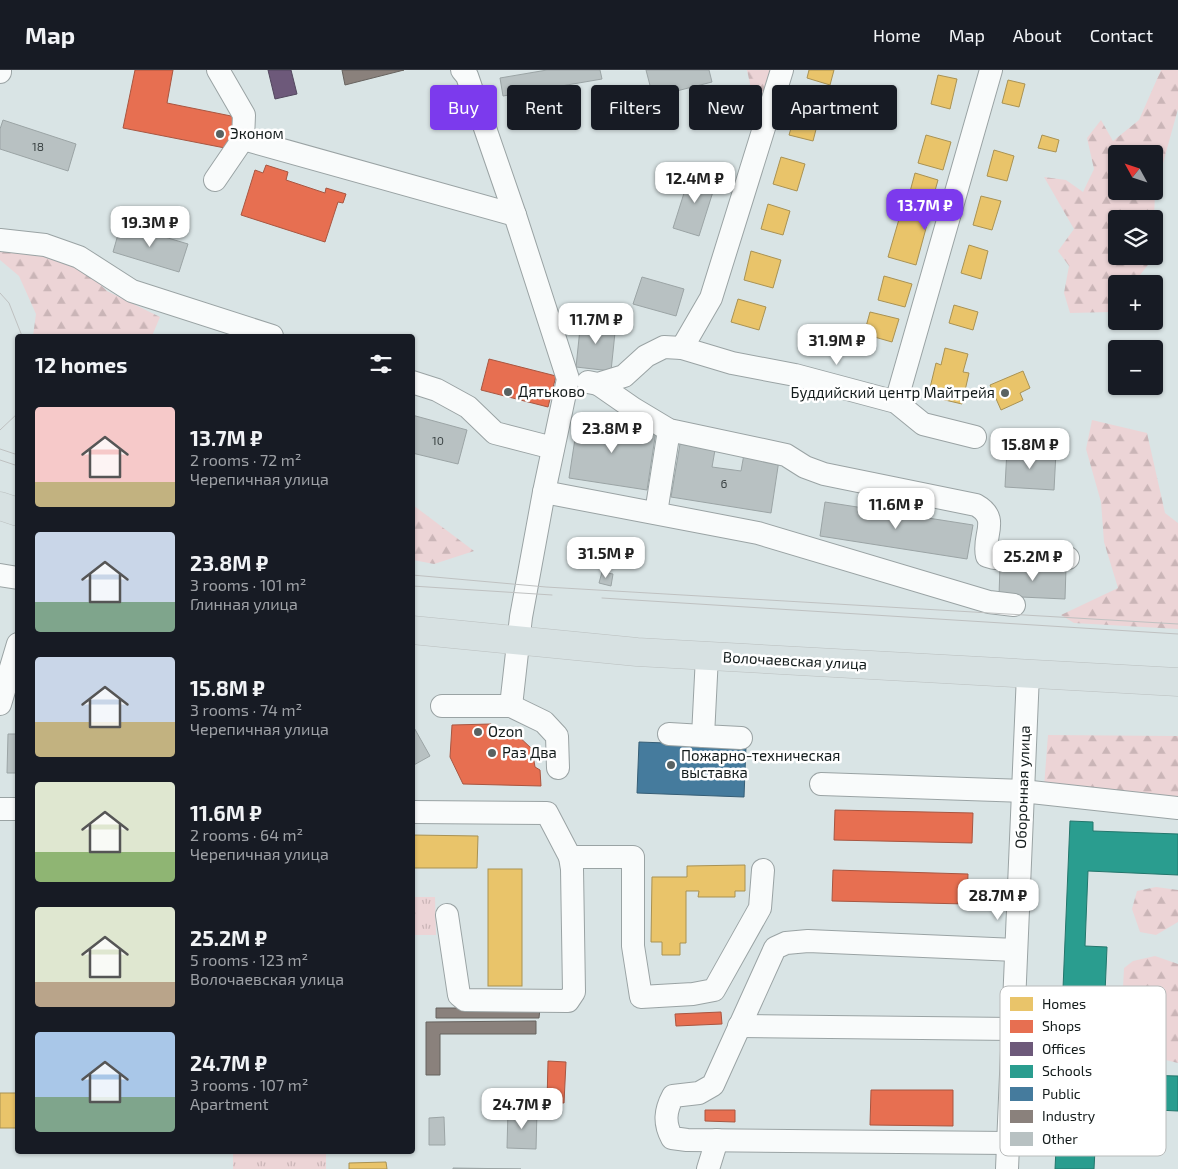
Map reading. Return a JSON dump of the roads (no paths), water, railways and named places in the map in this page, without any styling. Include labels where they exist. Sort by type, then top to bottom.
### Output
[{"type":"main road","points":[[0,506],[15,511]]},
{"type":"main road","name":"Волочаевская улица","points":[[415,630],[637,652],[1178,682]]},
{"type":"street","points":[[215,180],[243,139],[244,115],[218,70]]},
{"type":"street","points":[[462,70],[466,76],[515,214],[568,379],[544,492],[517,641],[511,706]]},
{"type":"street","points":[[682,348],[711,298],[782,70]]},
{"type":"street","points":[[896,402],[991,70]]},
{"type":"street","points":[[243,139],[515,214]]},
{"type":"street","points":[[0,240],[45,245],[79,258],[132,291],[266,334]]},
{"type":"street","points":[[598,384],[624,376],[646,356],[664,347],[682,348],[732,363],[795,374],[896,402],[923,424],[975,437]]},
{"type":"street","points":[[568,379],[598,384],[669,430],[786,455],[805,467],[824,474],[976,506],[984,510],[990,519],[987,556],[994,558],[1068,558]]},
{"type":"street","points":[[415,383],[437,390],[468,406],[495,433],[553,448]]},
{"type":"street","points":[[656,513],[669,430]]},
{"type":"street","points":[[544,492],[758,532],[989,602],[1014,604]]},
{"type":"street","points":[[0,576],[15,578]]},
{"type":"street","points":[[0,704],[15,654]]},
{"type":"street","points":[[703,736],[707,656]]},
{"type":"street","name":"Оборонная улица","points":[[1015,986],[1028,674]]},
{"type":"street","points":[[442,706],[511,706],[544,722],[557,736],[558,768]]},
{"type":"street","points":[[669,734],[741,738]]},
{"type":"street","points":[[821,784],[1022,791],[1178,808]]},
{"type":"street","points":[[0,809],[15,809]]},
{"type":"street","points":[[415,812],[548,813],[570,857],[572,869],[574,992],[568,1001],[465,1000],[461,998],[447,915]]},
{"type":"street","points":[[570,857],[633,857],[633,946],[641,997],[693,994],[714,990],[760,908],[763,870]]},
{"type":"street","points":[[1000,1143],[687,1140],[672,1138],[666,1127],[668,1106],[673,1096],[700,1093],[713,1085],[775,948],[786,943],[808,941],[1016,950]]},
{"type":"street","points":[[739,1026],[1000,1029]]},
{"type":"street","points":[[708,1169],[717,1140]]},
{"type":"street","name":"Оборонная улица","points":[[1007,1169],[1008,1156]]},
{"type":"tram line","points":[[0,293],[9,303],[21,334]]},
{"type":"tram line","points":[[0,430],[15,416]]},
{"type":"tram line","points":[[0,449],[15,454]]},
{"type":"tram line","points":[[0,460],[15,465]]},
{"type":"tram line","points":[[415,575],[546,587],[1178,624]]},
{"type":"tram line","points":[[415,586],[552,595]]},
{"type":"tram line","points":[[602,598],[1178,634]]},
{"type":"place","name":"Эконом","points":[[220,134]]},
{"type":"place","name":"Дятьково","points":[[508,392]]},
{"type":"place","name":"Буддийский центр Майтрейя","points":[[1005,393]]},
{"type":"place","name":"Ozon","points":[[478,732]]},
{"type":"place","name":"Раз Два","points":[[492,753]]},
{"type":"place","name":"Пожарно-техническая выставка","points":[[671,765]]}]
